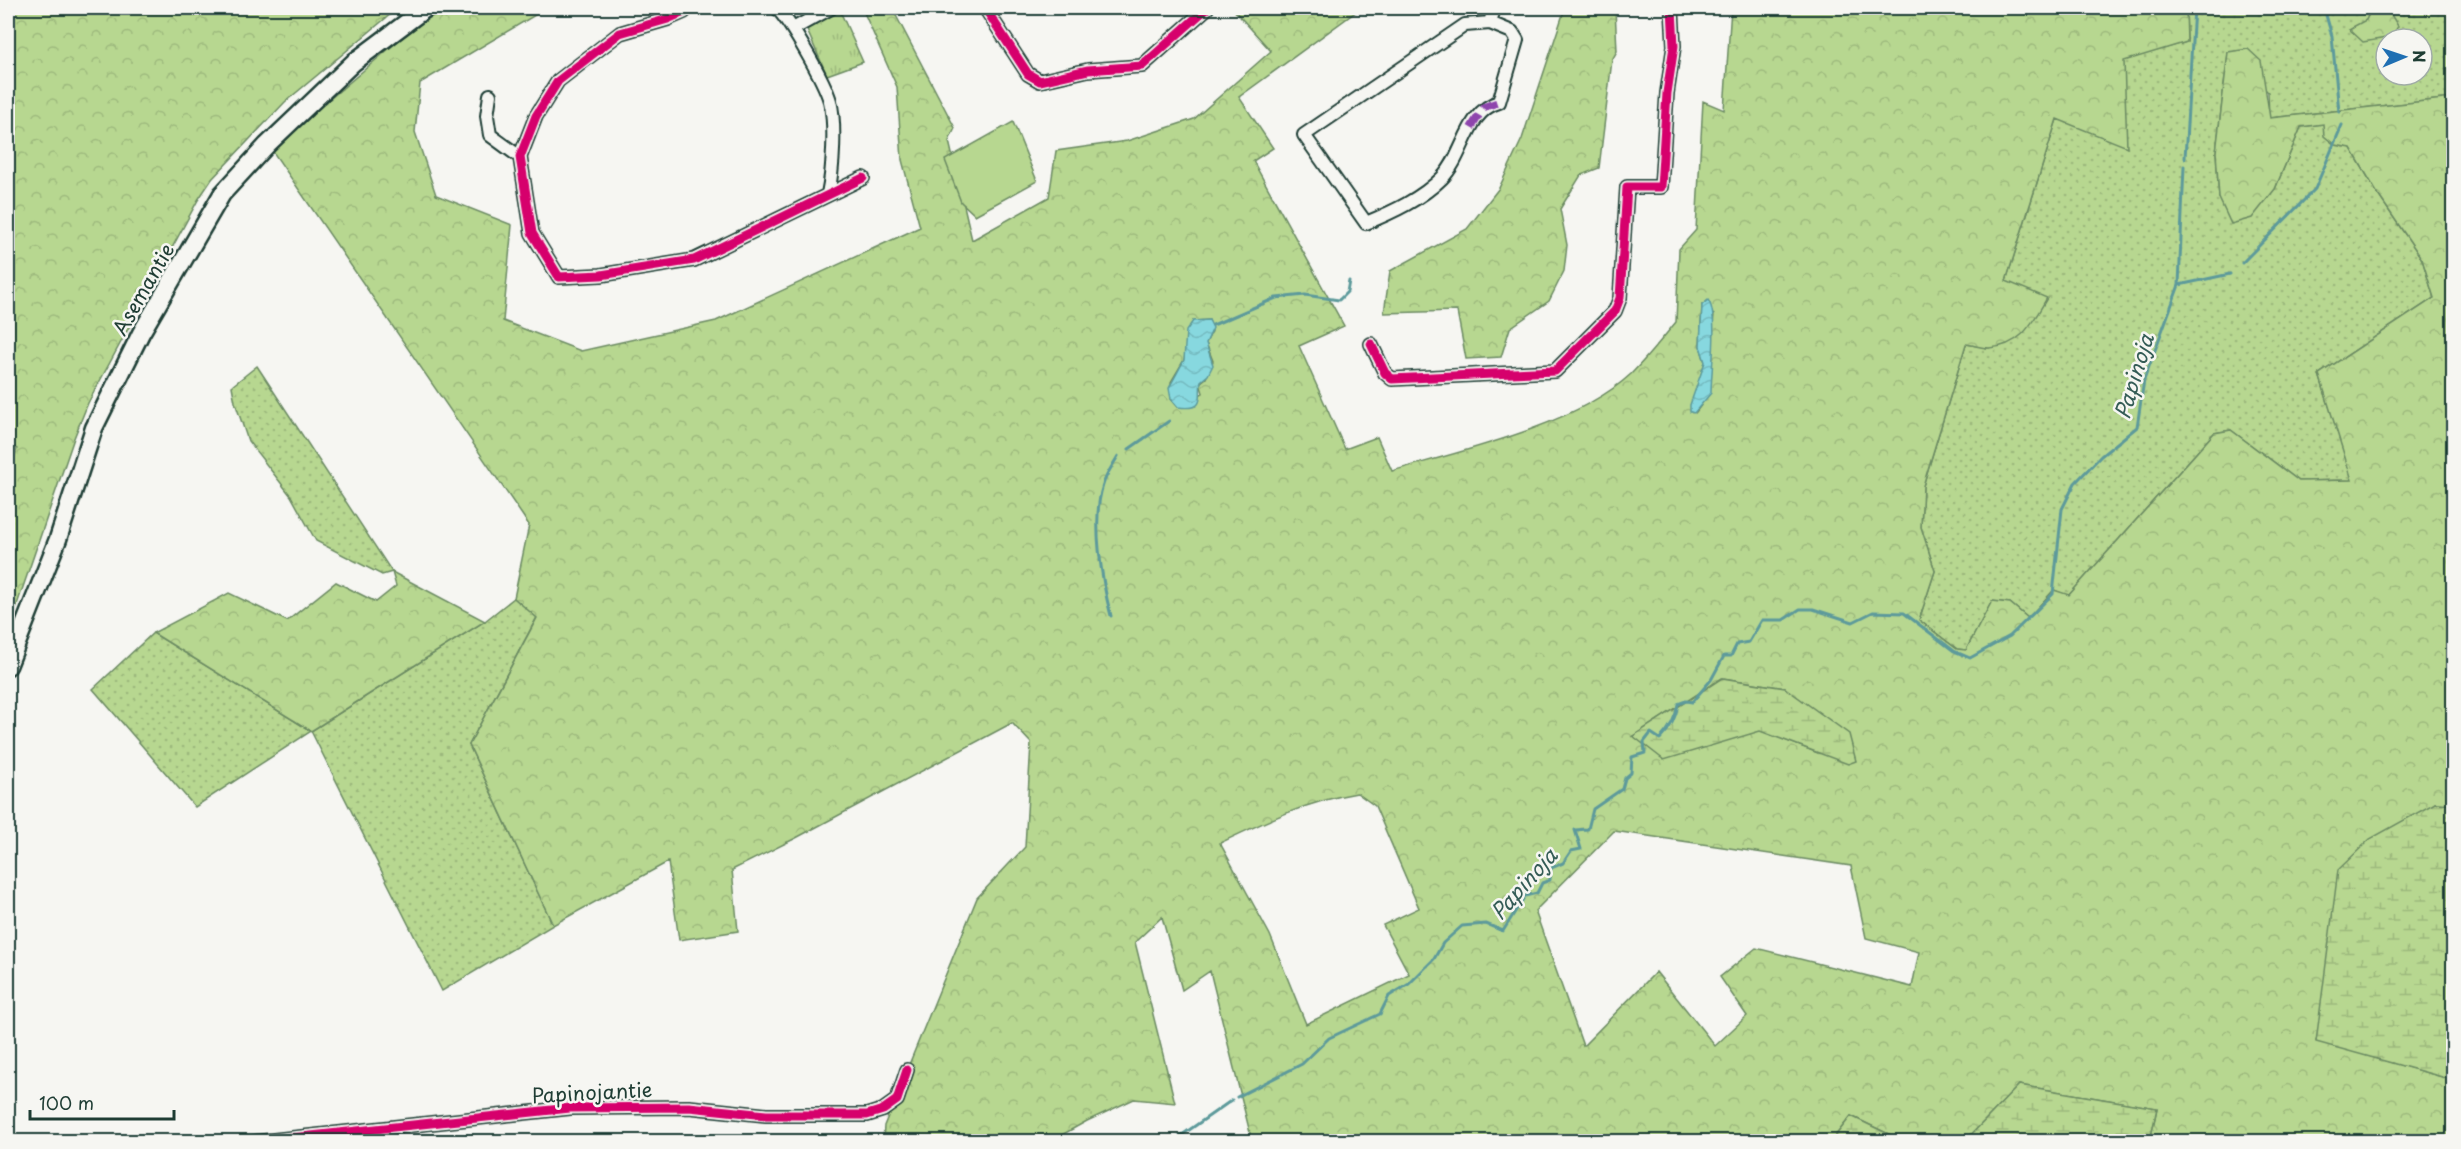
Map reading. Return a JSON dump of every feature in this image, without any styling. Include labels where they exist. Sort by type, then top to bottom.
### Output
[{"type":"main road","name":"Asemantie","points":[[8,666],[58,539],[94,428],[141,333],[222,194],[267,145],[354,62],[426,8]]},
{"type":"street","points":[[687,8],[684,12],[668,19],[620,33],[558,81],[536,116],[520,157],[532,233],[559,277],[601,275],[694,260],[863,178]]},
{"type":"street","points":[[777,8],[793,29],[829,98],[832,114],[828,194]]},
{"type":"street","points":[[793,29],[831,8]]},
{"type":"street","points":[[985,8],[1028,74],[1040,81],[1088,70],[1142,66],[1207,8]]},
{"type":"street","points":[[1490,23],[1494,8]]},
{"type":"street","points":[[1371,344],[1385,373],[1392,379],[1555,371],[1615,311],[1620,298],[1627,187],[1661,187],[1667,93],[1674,46],[1672,8]]},
{"type":"street","points":[[1490,23],[1512,32],[1517,40],[1499,102],[1479,112],[1456,159],[1443,177],[1411,202],[1366,223],[1304,135],[1465,25],[1490,23]]},
{"type":"street","points":[[490,95],[487,116],[490,135],[520,157]]},
{"type":"street","name":"Papinojantie","points":[[255,1142],[570,1108],[689,1107],[766,1115],[867,1115],[883,1110],[897,1100],[907,1070]]},
{"type":"green space","points":[[8,8],[398,8],[285,102],[212,179],[198,200],[88,403],[8,631],[8,476],[17,449],[8,445]]},
{"type":"green space","points":[[447,8],[547,8],[420,83],[415,132],[436,195],[512,225],[503,321],[581,351],[716,321],[920,227],[902,160],[897,87],[862,8],[892,8],[955,128],[949,141],[972,240],[1049,197],[1056,151],[1127,141],[1194,119],[1271,51],[1232,8],[1361,8],[1239,97],[1273,148],[1253,161],[1344,326],[1299,346],[1345,449],[1377,437],[1392,471],[1518,434],[1580,408],[1608,392],[1631,374],[1676,322],[1679,249],[1696,230],[1703,101],[1724,110],[1731,8],[2186,8],[2187,42],[2124,61],[2127,147],[2057,119],[2006,281],[2047,298],[2025,332],[2010,343],[1989,348],[1966,344],[1923,486],[1921,527],[1935,571],[1919,620],[1957,649],[1966,650],[1992,601],[2010,603],[2028,618],[2054,590],[2069,595],[2214,433],[2231,430],[2299,481],[2352,480],[2319,374],[2434,298],[2422,259],[2379,196],[2351,148],[2335,145],[2324,136],[2323,124],[2301,127],[2275,189],[2252,218],[2231,224],[2219,198],[2216,152],[2228,52],[2248,49],[2261,61],[2270,118],[2453,98],[2453,804],[2435,803],[2316,1041],[2453,1080],[2453,1141],[2150,1141],[2157,1108],[2019,1085],[1965,1141],[1903,1141],[1851,1116],[1836,1135],[1837,1142],[1252,1141],[1210,971],[1182,990],[1162,917],[1135,942],[1175,1103],[1134,1099],[1051,1141],[883,1141],[884,1126],[977,898],[1025,847],[1031,743],[1012,723],[732,870],[738,931],[679,940],[668,862],[553,925],[469,745],[537,618],[514,598],[529,525],[271,149],[417,25]],"holes":[[[1702,305],[1714,315],[1712,365],[1708,390],[1696,412],[1698,385],[1705,362],[1700,346]],[[1209,320],[1212,331],[1206,343],[1213,361],[1206,378],[1200,383],[1203,393],[1178,407],[1171,399],[1171,382],[1184,360],[1193,321]],[[1723,678],[1785,688],[1818,753],[1760,730],[1633,736]],[[1357,793],[1375,806],[1419,908],[1383,925],[1409,974],[1306,1024],[1270,935],[1220,843],[1270,820],[1321,801]],[[1614,831],[1851,866],[1866,938],[1919,952],[1912,987],[1756,948],[1720,977],[1747,1016],[1715,1046],[1656,972],[1583,1046],[1535,911]]]},
{"type":"green space","points":[[1565,8],[1615,8],[1617,51],[1612,60],[1599,168],[1581,175],[1560,209],[1567,245],[1564,271],[1549,301],[1510,328],[1501,357],[1466,359],[1457,311],[1384,313],[1390,271],[1467,229],[1499,188],[1522,139]]},
{"type":"green space","points":[[2186,8],[2372,8],[2366,20],[2390,13],[2378,8],[2453,8],[2453,98],[2269,118],[2268,92],[2228,53],[2216,152],[2219,198],[2275,189],[2301,127],[2323,124],[2351,148],[2379,196],[2422,259],[2434,298],[2319,374],[2353,480],[2299,481],[2231,430],[2214,433],[2068,596],[2054,590],[2028,618],[2010,603],[1992,601],[1966,650],[1957,649],[1919,620],[1935,571],[1921,527],[1923,486],[1966,344],[1989,348],[2006,281],[2057,119],[2124,60],[2187,42]]},
{"type":"green space","points":[[2372,8],[2390,13],[2398,26],[2374,27],[2374,40],[2363,42],[2349,29],[2366,20]]},
{"type":"green space","points":[[840,11],[863,62],[827,75],[806,28]]},
{"type":"green space","points":[[1013,122],[1037,181],[975,215],[961,202],[945,160]]},
{"type":"green space","points":[[257,366],[392,572],[382,575],[316,541],[291,496],[248,441],[232,386]]},
{"type":"green space","points":[[392,572],[485,621],[311,731],[153,633],[229,593],[287,621],[336,582],[376,602],[396,586]]},
{"type":"green space","points":[[514,598],[537,617],[469,745],[553,925],[442,991],[311,731],[485,621]]},
{"type":"green space","points":[[153,633],[311,731],[195,807],[93,689]]},
{"type":"green space","points":[[1722,678],[1785,688],[1849,734],[1856,761],[1848,764],[1760,731],[1664,760],[1633,736]]},
{"type":"green space","points":[[2435,803],[2453,804],[2453,1080],[2316,1042],[2338,870],[2370,839]]},
{"type":"green space","points":[[2019,1085],[2157,1108],[2150,1141],[1965,1141]]},
{"type":"green space","points":[[1851,1116],[1903,1141],[1837,1141],[1836,1135]]},
{"type":"water","points":[[1708,300],[1714,330],[1711,393],[1694,413],[1690,412],[1690,405],[1705,362],[1700,346],[1702,305]]},
{"type":"water","points":[[1209,320],[1213,328],[1206,343],[1213,365],[1208,375],[1201,381],[1198,404],[1194,407],[1178,407],[1171,399],[1169,388],[1184,360],[1186,331],[1193,321]]},
{"type":"waterway","name":"Papinoja","points":[[2185,158],[2194,8]]},
{"type":"waterway","name":"Papinoja","points":[[2329,8],[2326,15],[2332,36],[2339,112]]},
{"type":"waterway","points":[[2242,263],[2315,189],[2342,125]]},
{"type":"waterway","name":"Papinoja","points":[[1237,1097],[1302,1064],[1329,1038],[1380,1014],[1389,996],[1409,984],[1434,959],[1443,943],[1462,926],[1486,924],[1503,931],[1525,896],[1537,893],[1542,883],[1550,880],[1551,868],[1563,863],[1571,851],[1581,849],[1575,830],[1588,829],[1593,809],[1622,789],[1625,778],[1631,773],[1632,757],[1645,753],[1644,742],[1651,733],[1660,739],[1672,723],[1678,704],[1686,701],[1692,702],[1711,680],[1724,656],[1731,656],[1737,644],[1749,642],[1762,620],[1783,620],[1800,609],[1813,609],[1853,622],[1873,612],[1904,613],[1954,651],[1970,658],[2010,636],[2053,594],[2062,509],[2075,483],[2101,456],[2137,427],[2144,380],[2179,285],[2184,166]]},
{"type":"waterway","points":[[2179,285],[2230,274]]},
{"type":"waterway","points":[[1213,325],[1276,298],[1305,295],[1339,300],[1347,292],[1349,281]]},
{"type":"waterway","points":[[1129,449],[1169,421]]},
{"type":"waterway","points":[[1111,616],[1101,568],[1098,515],[1104,481],[1118,456]]},
{"type":"waterway","name":"Papinoja","points":[[1172,1142],[1232,1100]]},
{"type":"marked path","points":[[1471,128],[1484,107],[1499,102]]},
{"type":"cycle path","points":[[687,8],[684,12],[668,19],[620,33],[558,81],[536,116],[520,157],[532,233],[559,277],[601,275],[694,260],[863,178]]},
{"type":"cycle path","points":[[985,8],[1028,74],[1040,81],[1088,70],[1142,66],[1207,8]]},
{"type":"cycle path","points":[[1371,344],[1385,373],[1392,379],[1555,371],[1615,311],[1620,298],[1627,187],[1661,187],[1667,93],[1674,46],[1672,8]]},
{"type":"cycle path","points":[[255,1142],[570,1108],[689,1107],[766,1115],[867,1115],[883,1110],[897,1100],[907,1070]]}]
